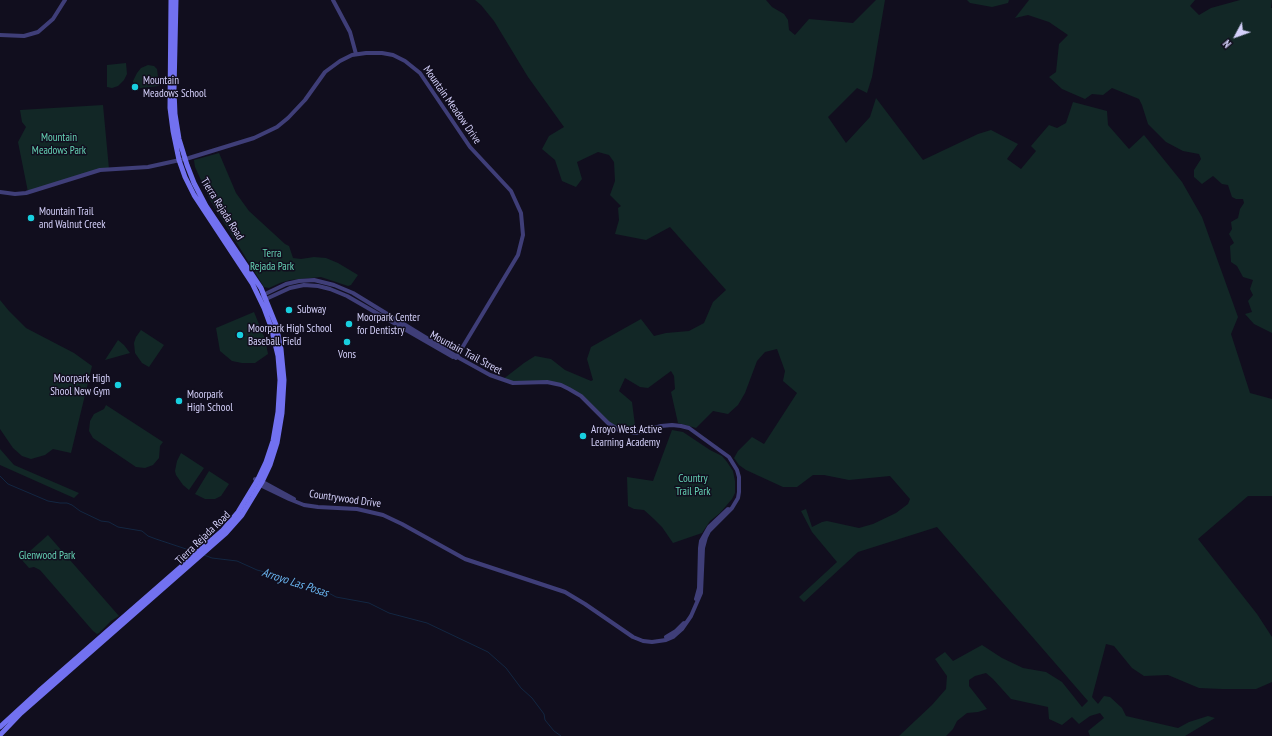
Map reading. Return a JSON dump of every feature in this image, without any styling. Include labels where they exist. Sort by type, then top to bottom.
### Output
[{"type":"main road","name":"Tierra Rejada Road","points":[[171,0],[170,108],[179,160],[185,177],[194,194],[263,297]]},
{"type":"main road","name":"Tierra Rejada Road","points":[[0,735],[21,713],[242,515],[260,482],[273,441],[280,388],[277,350],[263,297],[251,272],[200,196],[185,159],[179,139],[175,108],[176,0]]},
{"type":"main road","name":"Tierra Rejada Road","points":[[0,728],[29,700],[190,563]]},
{"type":"street","points":[[0,34],[24,36],[38,32],[53,19],[65,0]]},
{"type":"street","points":[[332,0],[350,32],[356,54]]},
{"type":"street","name":"Mountain Meadow Drive","points":[[0,192],[15,194],[26,193],[100,170],[116,168],[143,168],[185,159],[254,138],[277,127],[296,111],[325,72],[340,61],[356,54],[373,52],[388,54],[399,58],[416,69],[426,81],[470,146],[511,191],[520,210],[523,224],[523,235],[518,255],[456,358]]},
{"type":"street","name":"Mountain Trail Street","points":[[263,297],[304,285],[330,288],[349,297],[486,375],[510,384],[521,385],[542,383],[560,387],[576,395],[609,426],[622,433],[636,434],[666,426],[682,427],[694,433],[719,451],[736,470],[738,482],[735,497],[732,505],[709,527],[704,534],[700,548],[699,588],[697,597],[686,619],[669,638]]},
{"type":"street","name":"Countrywood Drive","points":[[260,482],[292,501],[310,506],[357,509],[383,515],[402,524],[465,560],[565,592],[627,633],[639,639],[652,642],[669,638]]},
{"type":"green space","points":[[475,0],[766,0],[772,7],[784,14],[788,20],[789,30],[795,35],[809,19],[853,23],[876,0],[885,0],[872,77],[867,93],[857,88],[828,117],[846,143],[870,117],[876,98],[923,160],[978,134],[991,130],[1018,144],[1007,159],[1021,169],[1036,151],[1031,146],[1049,125],[1057,128],[1066,123],[1073,102],[1107,111],[1108,125],[1129,149],[1144,135],[1182,182],[1202,217],[1238,317],[1231,334],[1250,393],[1272,399],[1272,496],[1248,496],[1198,539],[1257,614],[1272,637],[1272,682],[1256,689],[1199,688],[1168,675],[1144,676],[1132,668],[1114,646],[1106,644],[1092,697],[1098,704],[1104,696],[1110,697],[1122,708],[1126,716],[1178,728],[1189,722],[1208,716],[1215,718],[1185,736],[1090,736],[1088,731],[1104,718],[1100,713],[1090,716],[1079,724],[1072,717],[1062,725],[1049,719],[1048,707],[1011,699],[986,673],[975,676],[969,680],[969,686],[987,709],[967,713],[957,721],[953,729],[946,736],[899,736],[932,705],[946,689],[947,676],[935,659],[945,652],[953,661],[982,645],[1002,658],[1023,668],[1046,672],[1062,682],[1082,707],[1088,701],[937,527],[858,552],[804,602],[799,597],[837,562],[812,532],[801,511],[806,509],[812,527],[827,521],[859,528],[873,524],[896,513],[908,504],[910,499],[890,476],[849,480],[824,475],[813,475],[797,487],[783,487],[746,470],[739,465],[734,458],[738,451],[752,437],[764,444],[797,393],[783,381],[785,371],[777,349],[765,352],[757,361],[745,393],[738,405],[728,414],[713,411],[696,428],[678,423],[671,392],[675,389],[674,376],[671,371],[648,388],[640,387],[625,378],[619,391],[632,402],[636,433],[614,427],[581,396],[557,384],[519,384],[502,380],[535,356],[551,359],[565,370],[591,381],[593,380],[587,359],[591,347],[641,319],[654,336],[666,333],[689,331],[704,323],[713,302],[726,290],[670,227],[646,240],[615,234],[619,220],[618,208],[621,206],[610,195],[615,181],[614,162],[609,155],[598,152],[577,162],[582,179],[576,187],[562,181],[555,160],[542,149],[549,136],[564,127],[528,77],[494,21]]},
{"type":"green space","points":[[967,0],[1009,0],[1008,3],[992,7],[970,3]]},
{"type":"green space","points":[[1029,0],[1195,0],[1190,6],[1199,15],[1211,8],[1240,0],[1272,0],[1272,333],[1254,324],[1245,314],[1252,312],[1248,301],[1253,295],[1250,289],[1253,280],[1243,277],[1237,266],[1231,262],[1230,246],[1234,243],[1229,234],[1232,229],[1231,222],[1238,218],[1240,209],[1244,203],[1243,199],[1236,199],[1232,197],[1228,185],[1222,184],[1213,176],[1202,184],[1194,177],[1194,170],[1201,159],[1199,154],[1183,151],[1166,142],[1148,124],[1139,99],[1112,88],[1103,95],[1092,94],[1085,99],[1062,89],[1049,77],[1056,72],[1059,44],[1068,35],[1049,22],[1028,15],[1015,18]]},
{"type":"green space","points":[[126,63],[127,74],[124,80],[118,86],[112,88],[107,87],[107,65]]},
{"type":"green space","points":[[148,65],[154,66],[157,69],[159,86],[133,89],[133,81],[137,73],[141,68]]},
{"type":"green space","name":"Mountain Meadows Park","points":[[103,105],[109,169],[28,192],[18,142],[26,127],[22,122],[20,110]]},
{"type":"green space","name":"Terra Rejada Park","points":[[219,153],[236,193],[249,211],[289,246],[293,258],[326,258],[338,263],[358,275],[351,285],[348,286],[321,277],[290,280],[269,288],[264,287],[210,200],[195,167],[194,160]]},
{"type":"green space","points":[[0,300],[26,328],[74,353],[92,366],[71,453],[53,449],[45,455],[31,459],[22,456],[13,448],[0,429]]},
{"type":"green space","name":"Moorpark High School Baseball Field","points":[[254,312],[265,339],[268,354],[255,363],[232,361],[220,351],[216,328]]},
{"type":"green space","points":[[141,330],[164,345],[149,367],[142,363],[135,353],[134,343]]},
{"type":"green space","points":[[118,340],[130,353],[105,360]]},
{"type":"green space","points":[[106,405],[163,442],[160,446],[159,458],[153,465],[145,468],[136,467],[93,438],[89,431],[90,421],[94,414],[104,409]]},
{"type":"green space","name":"Country Trail Park","points":[[672,430],[683,432],[722,456],[733,471],[735,481],[735,493],[732,499],[720,513],[710,521],[702,533],[673,543],[662,527],[644,510],[634,509],[628,506],[627,477],[653,481]]},
{"type":"green space","points":[[0,449],[14,465],[79,493],[74,498],[0,465]]},
{"type":"green space","points":[[181,453],[204,468],[189,490],[183,485],[175,471],[177,461]]},
{"type":"green space","points":[[209,471],[229,484],[221,496],[215,499],[205,499],[195,494]]},
{"type":"green space","name":"Glenwood Park","points":[[48,535],[119,616],[111,621],[99,633],[97,634],[93,631],[40,570],[34,567],[29,568],[21,559]]},
{"type":"waterway","name":"Arroyo Las Posas","points":[[0,476],[8,484],[48,501],[67,503],[101,521],[109,522],[118,527],[142,531],[148,536],[195,552]]},
{"type":"waterway","name":"Arroyo Las Posas","points":[[204,555],[212,558],[237,561],[257,570],[284,577],[293,582],[325,591],[336,597],[369,603],[389,613],[427,623],[488,652],[506,668],[521,688],[532,698],[544,714],[545,720],[554,731],[561,736]]},
{"type":"place","name":"Mountain Meadows School","points":[[135,87]]},
{"type":"place","name":"Mountain Trail and Walnut Creek","points":[[31,218]]},
{"type":"place","name":"Subway","points":[[289,310]]},
{"type":"place","name":"Moorpark Center for Dentistry","points":[[349,324]]},
{"type":"place","name":"Moorpark High School Baseball Field","points":[[240,335]]},
{"type":"place","name":"Vons","points":[[347,342]]},
{"type":"place","name":"Moorpark High Shool New Gym","points":[[118,385]]},
{"type":"place","name":"Moorpark High School","points":[[179,401]]},
{"type":"place","name":"Arroyo West Active Learning Academy","points":[[583,436]]}]
